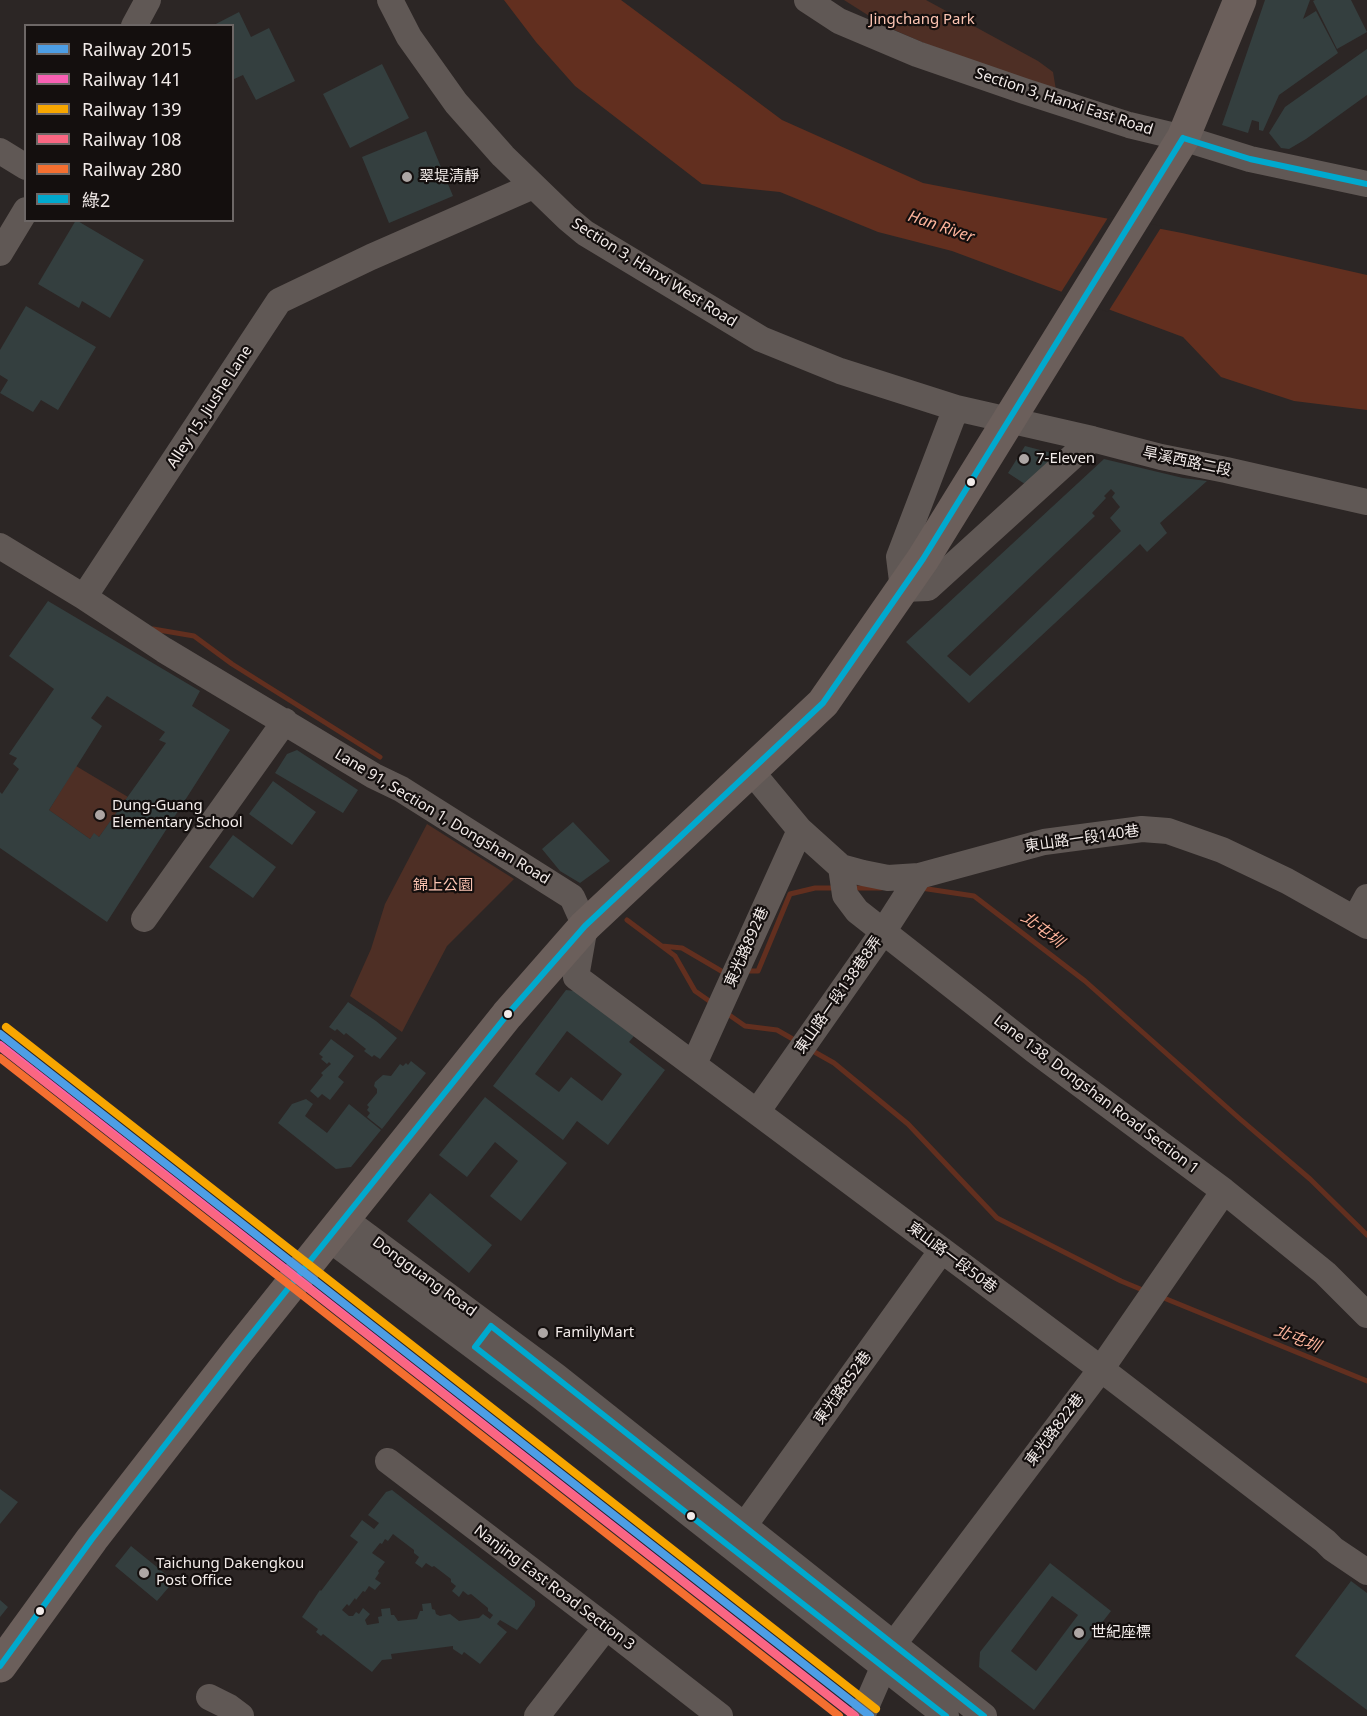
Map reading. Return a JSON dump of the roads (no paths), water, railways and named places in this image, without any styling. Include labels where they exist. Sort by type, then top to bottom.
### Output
[{"type":"main road","points":[[0,1666],[92,1539],[336,1228],[507,1015],[585,926],[823,703],[903,589],[1183,138],[1240,0]]},
{"type":"street","points":[[135,24],[148,0]]},
{"type":"street","name":"Section 3, Hanxi West Road","points":[[390,0],[409,37],[456,103],[503,156],[585,233],[761,339],[840,371],[956,408],[1008,420]]},
{"type":"street","name":"Section 3, Hanxi East Road","points":[[807,0],[839,21],[917,54],[1129,125],[1183,138],[1250,159],[1367,184]]},
{"type":"street","points":[[0,151],[24,166]]},
{"type":"street","name":"Alley 15, Jiushe Lane","points":[[84,597],[279,301],[371,257],[533,186]]},
{"type":"street","points":[[0,254],[24,213]]},
{"type":"street","points":[[956,408],[899,557],[903,589],[928,588],[1092,439]]},
{"type":"street","name":"旱溪西路二段","points":[[1008,420],[1092,439],[1161,458],[1226,470],[1367,502]]},
{"type":"street","name":"Lane 91, Section 1, Dongshan Road","points":[[0,546],[84,597],[164,650],[374,776],[401,789],[572,897],[585,926]]},
{"type":"street","points":[[144,919],[285,722]]},
{"type":"street","name":"東山路一段140巷","points":[[751,771],[800,830],[841,867],[888,878],[918,876],[1044,842],[1142,829],[1168,831],[1222,850],[1363,914]]},
{"type":"street","name":"東光路892巷","points":[[694,1064],[800,830]]},
{"type":"street","name":"Lane 138, Dongshan Road Section 1","points":[[841,867],[845,895],[857,911],[1034,1050],[1224,1191],[1325,1273],[1367,1315]]},
{"type":"street","name":"東山路一段138巷8弄","points":[[758,1112],[883,932],[918,876]]},
{"type":"street","name":"東山路一段50巷","points":[[585,926],[576,977],[1101,1369],[1333,1549],[1367,1572]]},
{"type":"street","name":"東光路822巷","points":[[862,1716],[888,1656],[1101,1369],[1224,1191]]},
{"type":"street","name":"Dongguang Road","points":[[336,1228],[491,1326],[744,1526],[888,1656],[946,1716]]},
{"type":"street","name":"Dongguang Road","points":[[336,1228],[540,1396],[888,1656],[984,1716]]},
{"type":"street","name":"東光路852巷","points":[[744,1526],[942,1250]]},
{"type":"street","name":"Nanjing East Road Section 3","points":[[388,1461],[720,1716]]},
{"type":"street","points":[[537,1716],[606,1627]]},
{"type":"street","points":[[209,1697],[241,1716]]},
{"type":"water","name":"Han River","points":[[504,0],[621,0],[782,120],[923,183],[1182,233],[1367,275],[1367,410],[1294,401],[1221,377],[1183,337],[952,251],[878,232],[780,192],[702,184],[575,86],[536,42]]},
{"type":"waterway","points":[[153,629],[194,636],[232,664],[380,757]]},
{"type":"waterway","name":"北屯圳","points":[[744,971],[758,971],[790,894],[815,888],[836,888]]},
{"type":"waterway","name":"北屯圳","points":[[852,888],[881,888]]},
{"type":"waterway","name":"北屯圳","points":[[921,888],[974,896],[1085,981],[1310,1179],[1367,1235]]},
{"type":"waterway","name":"北屯圳","points":[[627,920],[675,956],[695,991],[715,1005]]},
{"type":"waterway","name":"北屯圳","points":[[662,946],[682,948],[723,972],[729,972]]},
{"type":"waterway","name":"北屯圳","points":[[725,1012],[745,1026],[777,1030],[798,1042]]},
{"type":"waterway","name":"北屯圳","points":[[811,1050],[834,1063],[908,1124],[997,1218],[1145,1291]]},
{"type":"waterway","name":"北屯圳","points":[[1159,1296],[1367,1381]]},
{"type":"rail line","name":"139","points":[[6,1027],[876,1709]]},
{"type":"rail line","name":"2015","points":[[0,1034],[870,1716]]},
{"type":"rail line","name":"141","points":[[0,1045],[855,1716]]},
{"type":"rail line","name":"108","points":[[0,1047],[854,1716]]},
{"type":"rail line","name":"280","points":[[0,1058],[839,1716]]},
{"type":"place","name":"翠堤清靜","points":[[407,177]]},
{"type":"place","name":"7-Eleven","points":[[1024,459]]},
{"type":"place","name":"Dung-Guang Elementary School","points":[[100,815]]},
{"type":"place","name":"FamilyMart","points":[[543,1333]]},
{"type":"place","name":"Taichung Dakengkou Post Office","points":[[144,1573]]},
{"type":"place","name":"世紀座標","points":[[1079,1633]]},
{"type":"park label","name":"Jingchang Park","points":[[922,20]]},
{"type":"park label","name":"錦上公園","points":[[443,886]]}]
